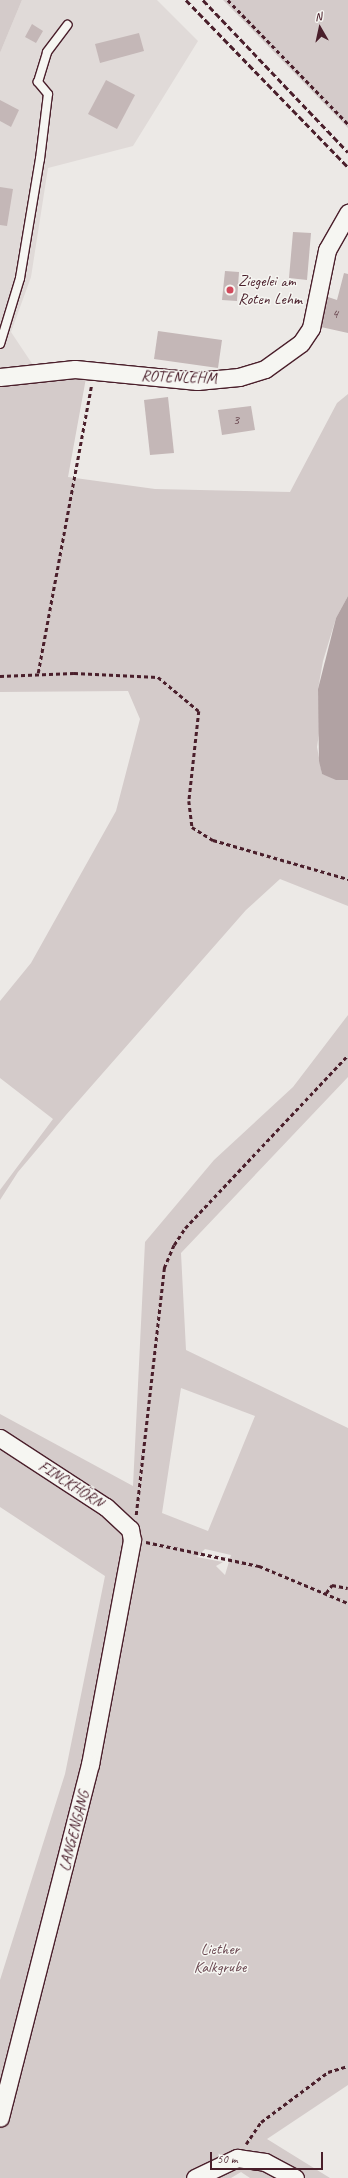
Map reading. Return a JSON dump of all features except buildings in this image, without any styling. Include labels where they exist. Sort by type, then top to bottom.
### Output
[{"type":"street","name":"ROTENLEHM","points":[[0,377],[27,372],[94,371],[197,381],[239,377],[265,369],[301,343],[310,328],[327,250],[348,213]]},
{"type":"street","name":"FINCKHÖRN","points":[[0,1438],[106,1507],[131,1534]]},
{"type":"street","name":"LANGENGANG","points":[[0,2118],[90,1764],[131,1534]]},
{"type":"street","points":[[194,2178],[237,2158],[265,2162],[295,2178]]},
{"type":"lane","points":[[0,344],[20,278],[40,159],[48,94],[38,82],[47,52],[67,25]]},
{"type":"path","points":[[228,0],[348,124]]},
{"type":"path","points":[[38,673],[94,371]]},
{"type":"path","points":[[0,676],[38,673],[158,676],[199,711],[189,801],[192,827],[213,840],[348,879]]},
{"type":"path","points":[[348,1055],[185,1228],[174,1245],[164,1268],[151,1412],[136,1518],[131,1534],[259,1566],[348,1602]]},
{"type":"path","points":[[326,1593],[332,1585],[348,1588]]},
{"type":"path","points":[[237,2158],[261,2122],[328,2072],[348,2066]]},
{"type":"shaded area","points":[[22,0],[157,0],[198,41],[133,146],[48,168],[31,277],[11,332],[33,365],[0,371],[0,53]]},
{"type":"shaded area","points":[[348,596],[348,780],[336,780],[322,774],[319,761],[318,689],[336,618]]},
{"type":"green space","points":[[0,0],[22,0],[0,53]]},
{"type":"green space","points":[[223,0],[348,0],[348,128]]},
{"type":"green space","points":[[86,378],[68,477],[155,489],[290,492],[337,403],[348,394],[348,596],[336,618],[323,661],[318,689],[320,726],[317,747],[322,774],[348,780],[348,906],[280,879],[246,910],[66,1115],[18,1172],[0,1200],[0,1190],[53,1119],[0,1078],[0,1001],[31,963],[116,811],[140,719],[128,691],[0,692],[0,387],[41,380]]},
{"type":"green space","name":"Liether Kalkgrube","points":[[348,1015],[348,1077],[181,1253],[186,1350],[348,1428],[348,2085],[267,2139],[330,2178],[250,2178],[241,2172],[231,2178],[0,2178],[0,1980],[65,1774],[105,1576],[0,1507],[0,1414],[133,1486],[145,1242],[214,1160],[293,1087]],"holes":[[[181,1388],[255,1416],[208,1531],[162,1513]],[[205,1549],[231,1555],[225,1575],[216,1566],[223,1562],[197,1557]]]},
{"type":"railway","points":[[186,0],[348,167]]},
{"type":"railway","points":[[203,0],[348,152]]},
{"type":"place","name":"Ziegelei am Roten Lehm","points":[[230,290]]}]
